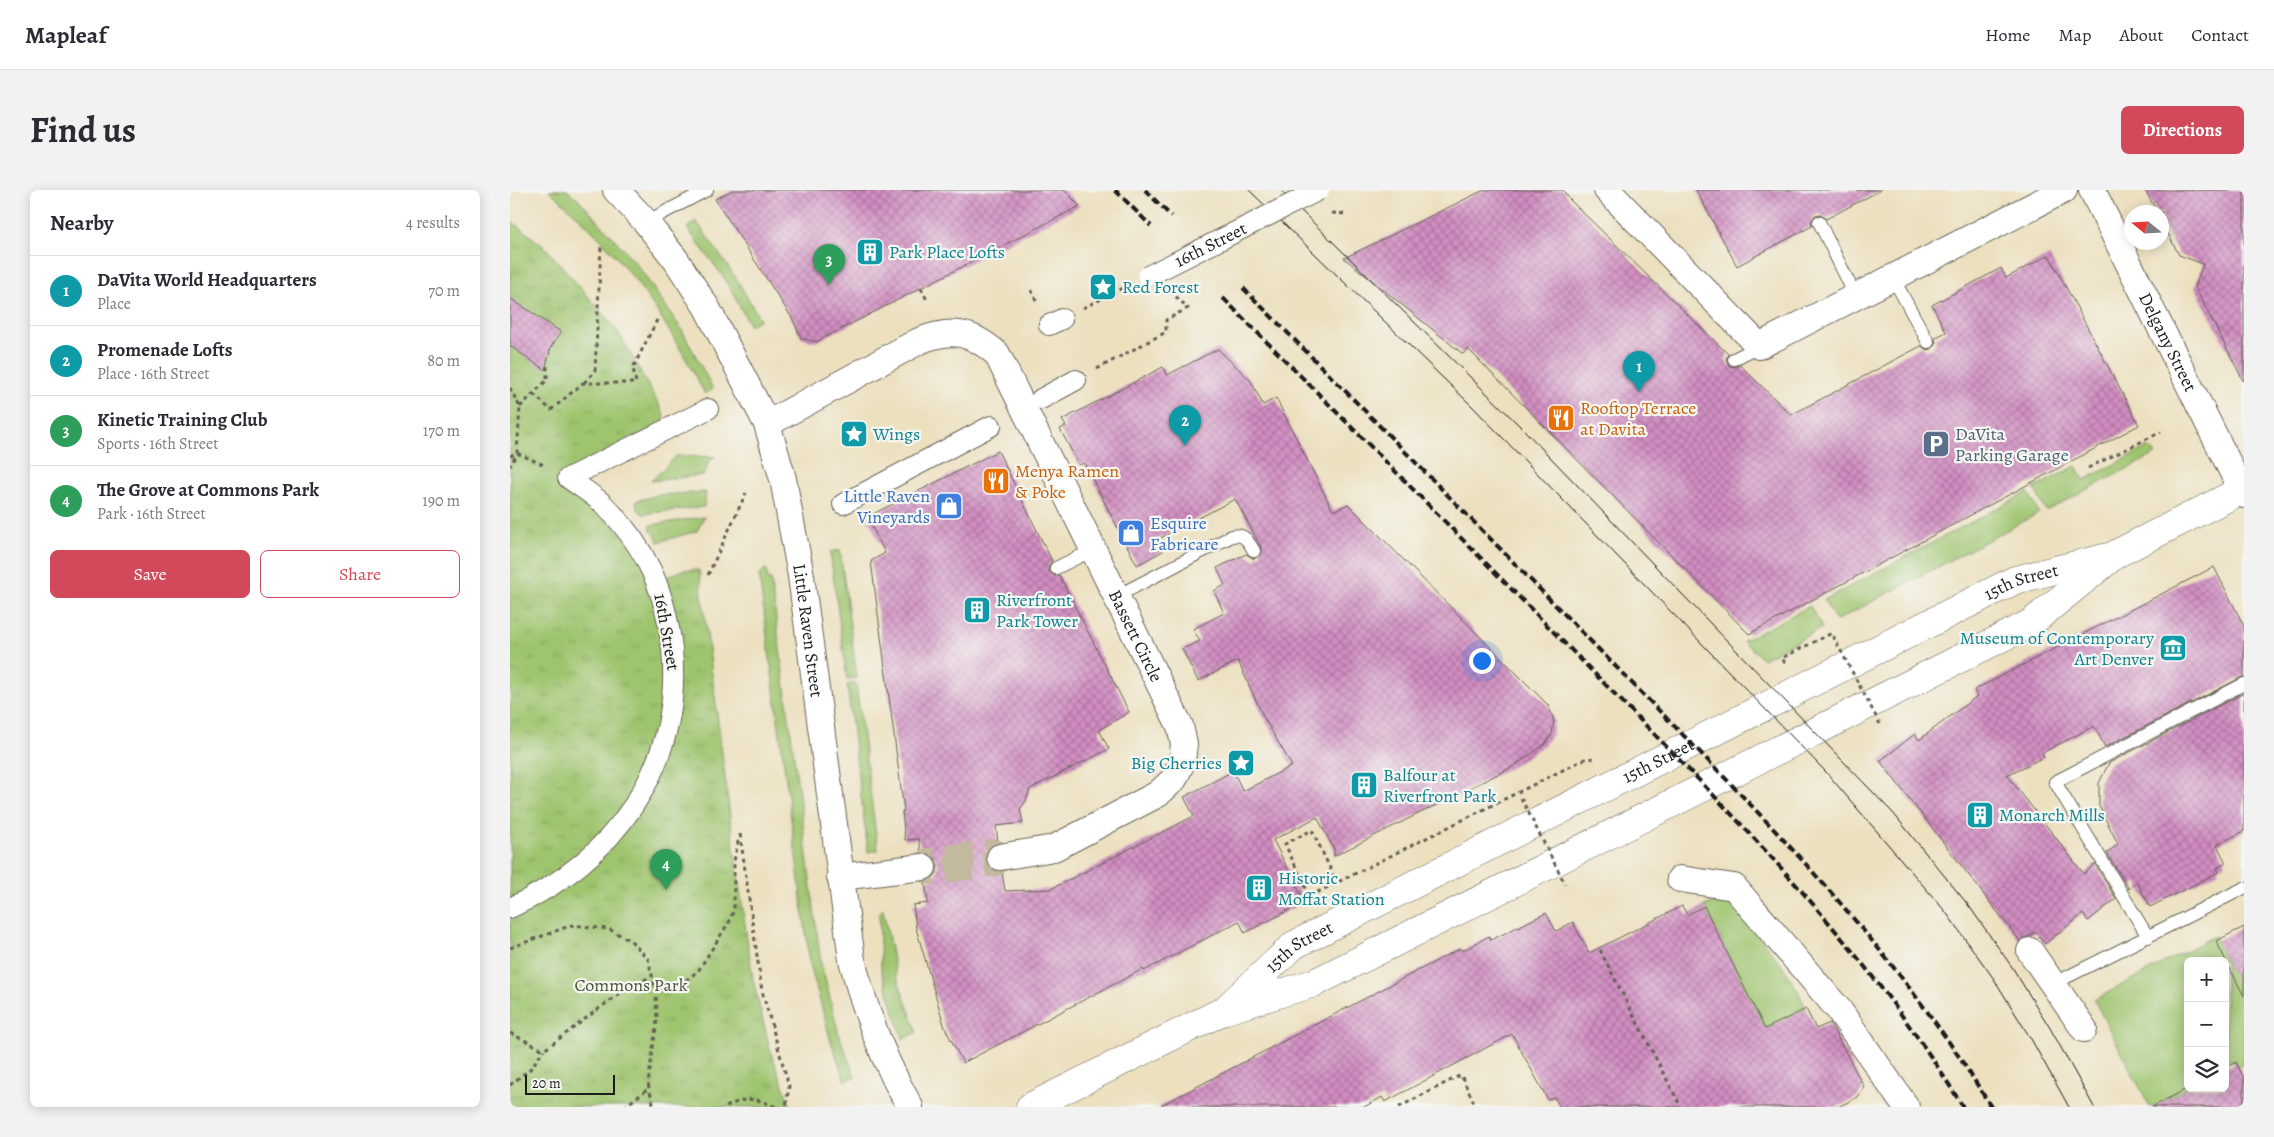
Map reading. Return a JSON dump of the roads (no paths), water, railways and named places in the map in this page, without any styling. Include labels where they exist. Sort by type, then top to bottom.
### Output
[{"type":"main road","name":"15th Street","points":[[1223,1011],[1294,945],[1303,940],[2015,580],[2116,554],[2243,491]]},
{"type":"main road","name":"15th Street","points":[[1030,1107],[1223,1011],[1314,983],[1943,668],[2031,622],[2116,554]]},
{"type":"street","name":"Little Raven Street","points":[[616,190],[646,222],[676,260],[707,308],[767,424],[783,479],[801,576],[847,934],[859,989],[893,1078],[910,1107]]},
{"type":"street","name":"16th Street","points":[[1150,275],[1319,190]]},
{"type":"street","points":[[1607,190],[1759,346],[2064,190]]},
{"type":"street","name":"Delgany Street","points":[[2092,190],[2243,491]]},
{"type":"street","name":"Bassett Circle","points":[[767,424],[919,341],[937,334],[969,335],[984,343],[997,354],[1180,726],[1184,752],[1174,779],[1158,794],[1054,848],[1000,857]]},
{"type":"street","points":[[1041,399],[1076,380]]},
{"type":"street","name":"16th Street","points":[[510,908],[534,897],[580,866],[619,826],[638,800],[656,766],[668,730],[675,679],[670,630],[658,583],[644,556],[600,501],[568,478],[708,408]]},
{"type":"street","points":[[843,504],[990,426]]},
{"type":"street","points":[[840,877],[923,867]]},
{"type":"street","points":[[1680,879],[1734,888],[1839,1010],[1901,1105]]},
{"type":"street","points":[[2030,950],[2084,1029]]},
{"type":"lane","points":[[646,222],[707,190]]},
{"type":"lane","points":[[1820,222],[1856,297]]},
{"type":"lane","points":[[1893,278],[1928,342]]},
{"type":"lane","points":[[1734,359],[1759,346]]},
{"type":"lane","points":[[1116,596],[1232,536],[1241,535],[1254,550]]},
{"type":"lane","points":[[1056,568],[1093,550]]},
{"type":"lane","points":[[2148,937],[2054,782],[2244,684]]},
{"type":"lane","points":[[2053,984],[2244,888]]},
{"type":"tunnel","points":[[995,852],[1000,857],[996,863],[929,872],[923,867],[928,861],[995,852]]},
{"type":"tram line","points":[[1249,190],[1473,407],[1826,772],[1945,911],[1994,979],[2031,1039],[2069,1107]]},
{"type":"tram line","points":[[1280,190],[1525,431],[1893,813],[1969,906],[2012,967],[2050,1028],[2094,1107]]},
{"type":"railway","points":[[1115,190],[1151,226]]},
{"type":"railway","points":[[1145,190],[1171,216]]},
{"type":"railway","points":[[1243,288],[1726,778],[1822,882],[1912,991],[1953,1048],[1991,1107]]},
{"type":"railway","points":[[1223,298],[1646,726],[1744,828],[1838,934],[1883,990],[1924,1047],[1963,1107]]},
{"type":"place","name":"Park Place Lofts","points":[[870,252]]},
{"type":"place","name":"Kinetic Training Club","points":[[829,285]]},
{"type":"place","name":"Red Forest","points":[[1103,287]]},
{"type":"place","name":"DaVita World Headquarters","points":[[1639,392]]},
{"type":"place","name":"Rooftop Terrace at Davita","points":[[1561,418]]},
{"type":"place","name":"Wings","points":[[854,434]]},
{"type":"place","name":"DaVita Parking Garage","points":[[1936,444]]},
{"type":"place","name":"Promenade Lofts","points":[[1185,446]]},
{"type":"place","name":"Menya Ramen & Poke","points":[[996,481]]},
{"type":"place","name":"Little Raven Vineyards","points":[[949,506]]},
{"type":"place","name":"Esquire Fabricare","points":[[1131,533]]},
{"type":"place","name":"Riverfront Park Tower","points":[[977,610]]},
{"type":"place","name":"Museum of Contemporary Art Denver","points":[[2173,648]]},
{"type":"place","name":"Big Cherries","points":[[1241,763]]},
{"type":"place","name":"Balfour at Riverfront Park","points":[[1364,785]]},
{"type":"place","name":"Monarch Mills","points":[[1980,815]]},
{"type":"place","name":"Historic Moffat Station","points":[[1259,888]]},
{"type":"place","name":"The Grove at Commons Park","points":[[666,890]]},
{"type":"park label","name":"Commons Park","points":[[631,985]]}]
